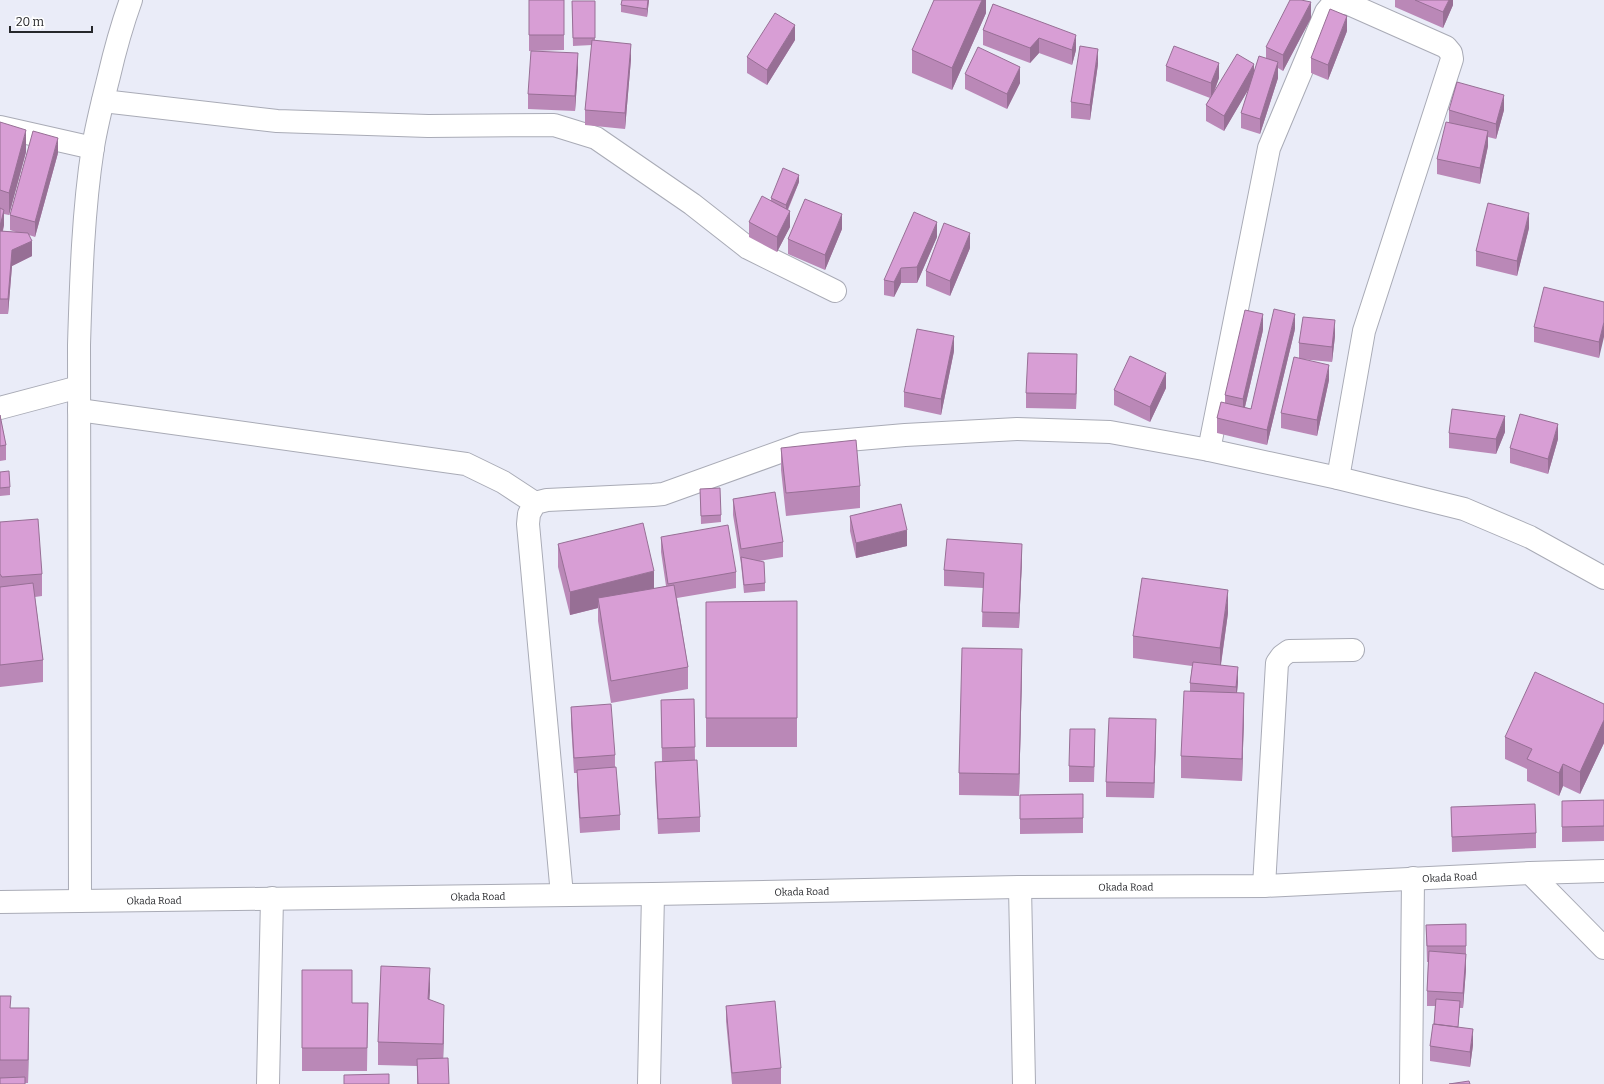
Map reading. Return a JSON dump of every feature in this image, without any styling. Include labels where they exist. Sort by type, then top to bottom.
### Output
[{"type":"street","points":[[80,901],[80,304],[87,194],[93,148],[119,37],[131,0]]},
{"type":"street","points":[[1208,450],[1269,148],[1326,12],[1331,6],[1338,2],[1349,4],[1446,47],[1450,52],[1452,59],[1364,331],[1338,478]]},
{"type":"street","points":[[103,101],[277,121],[428,126],[554,125],[596,138],[692,204],[748,248],[835,291]]},
{"type":"street","points":[[0,127],[93,148]]},
{"type":"street","points":[[0,408],[79,388]]},
{"type":"street","points":[[79,410],[466,464],[503,482],[536,504]]},
{"type":"street","points":[[562,895],[528,524],[530,514],[536,504],[546,500],[663,494],[802,444],[905,435],[1017,429],[1110,432],[1208,450],[1338,478],[1464,508],[1530,537],[1604,578]]},
{"type":"street","points":[[1264,886],[1277,663],[1289,650],[1353,650]]},
{"type":"street","name":"Okada Road","points":[[0,902],[1264,886],[1604,870]]},
{"type":"street","points":[[1530,873],[1604,948]]},
{"type":"street","points":[[1411,1084],[1413,878]]},
{"type":"street","points":[[1020,888],[1024,1084]]},
{"type":"street","points":[[649,1084],[653,894]]},
{"type":"street","points":[[268,1084],[272,898]]},
{"type":"building","points":[[529,0],[564,0],[564,35],[529,35]]},
{"type":"building","points":[[622,0],[648,0],[647,9],[621,5]]},
{"type":"building","points":[[934,0],[982,0],[952,68],[912,50]]},
{"type":"building","points":[[1290,0],[1311,2],[1283,55],[1266,47]]},
{"type":"building","points":[[1415,0],[1449,0],[1443,12]]},
{"type":"building","points":[[572,1],[595,1],[595,38],[573,38]]},
{"type":"building","points":[[993,4],[1076,35],[1072,50],[1039,38],[1030,48],[983,30]]},
{"type":"building","points":[[1330,9],[1347,16],[1328,65],[1311,58]]},
{"type":"building","points":[[775,13],[795,25],[767,70],[747,57]]},
{"type":"building","points":[[592,40],[631,44],[625,113],[585,110]]},
{"type":"building","points":[[1080,46],[1098,49],[1090,105],[1071,102]]},
{"type":"building","points":[[1174,46],[1219,63],[1211,83],[1166,66]]},
{"type":"building","points":[[978,47],[1020,67],[1007,94],[965,74]]},
{"type":"building","points":[[531,51],[578,53],[575,96],[528,94]]},
{"type":"building","points":[[1237,54],[1254,64],[1224,116],[1206,105]]},
{"type":"building","points":[[1259,56],[1278,62],[1260,119],[1241,113]]},
{"type":"building","points":[[1457,82],[1504,95],[1496,124],[1449,110]]},
{"type":"building","points":[[0,122],[26,130],[9,193],[0,190]]},
{"type":"building","points":[[1446,122],[1488,131],[1480,168],[1437,159]]},
{"type":"building","points":[[33,131],[58,138],[35,222],[10,215]]},
{"type":"building","points":[[783,168],[799,175],[786,205],[771,198]]},
{"type":"building","points":[[762,196],[790,211],[777,237],[749,222]]},
{"type":"building","points":[[805,199],[842,214],[825,255],[788,239]]},
{"type":"building","points":[[1488,203],[1529,213],[1517,261],[1476,251]]},
{"type":"building","points":[[0,208],[4,210],[0,226]]},
{"type":"building","points":[[914,212],[937,222],[917,267],[901,268],[894,282],[884,280]]},
{"type":"building","points":[[944,223],[970,233],[950,281],[926,271]]},
{"type":"building","points":[[0,231],[28,233],[32,241],[12,250],[8,299],[0,299]]},
{"type":"building","points":[[1544,287],[1604,302],[1604,322],[1599,342],[1534,327]]},
{"type":"building","points":[[1274,309],[1295,314],[1267,430],[1217,418],[1221,402],[1251,409]]},
{"type":"building","points":[[1245,310],[1263,314],[1243,399],[1225,395]]},
{"type":"building","points":[[1303,317],[1335,320],[1332,347],[1299,343]]},
{"type":"building","points":[[917,329],[954,336],[941,399],[904,392]]},
{"type":"building","points":[[1028,353],[1077,354],[1076,394],[1026,393]]},
{"type":"building","points":[[1130,356],[1166,373],[1150,407],[1114,390]]},
{"type":"building","points":[[1294,357],[1329,365],[1317,420],[1281,413]]},
{"type":"building","points":[[1452,409],[1505,416],[1496,439],[1449,433]]},
{"type":"building","points":[[1520,414],[1558,424],[1548,459],[1510,448]]},
{"type":"building","points":[[0,415],[6,445],[0,446]]},
{"type":"building","points":[[856,440],[860,486],[786,493],[781,448]]},
{"type":"building","points":[[9,471],[10,487],[0,488],[0,472]]},
{"type":"building","points":[[720,488],[721,515],[701,516],[700,489]]},
{"type":"building","points":[[775,492],[783,542],[741,549],[733,499]]},
{"type":"building","points":[[901,504],[907,530],[856,543],[850,516]]},
{"type":"building","points":[[38,519],[42,574],[2,577],[0,574],[0,522]]},
{"type":"building","points":[[643,523],[654,571],[570,592],[558,544]]},
{"type":"building","points":[[728,525],[736,572],[668,584],[661,537]]},
{"type":"building","points":[[947,539],[1022,544],[1019,613],[982,612],[984,573],[944,570]]},
{"type":"building","points":[[741,557],[764,562],[765,583],[744,585]]},
{"type":"building","points":[[1142,578],[1228,590],[1220,648],[1133,636]]},
{"type":"building","points":[[33,583],[43,660],[0,665],[0,587]]},
{"type":"building","points":[[674,585],[688,667],[611,681],[598,598]]},
{"type":"building","points":[[797,601],[797,718],[706,718],[706,602]]},
{"type":"building","points":[[962,648],[1022,649],[1019,774],[959,773]]},
{"type":"building","points":[[1193,662],[1238,667],[1236,687],[1190,683]]},
{"type":"building","points":[[1535,672],[1604,704],[1604,720],[1580,772],[1563,764],[1559,773],[1527,759],[1532,749],[1505,737]]},
{"type":"building","points":[[1184,691],[1244,693],[1242,759],[1181,756]]},
{"type":"building","points":[[694,699],[695,747],[662,748],[661,700]]},
{"type":"building","points":[[611,704],[615,755],[574,758],[571,707]]},
{"type":"building","points":[[1109,718],[1156,719],[1154,783],[1106,782]]},
{"type":"building","points":[[1070,729],[1095,729],[1094,767],[1069,766]]},
{"type":"building","points":[[697,760],[700,817],[658,819],[655,762]]},
{"type":"building","points":[[616,767],[620,815],[580,818],[577,770]]},
{"type":"building","points":[[1083,794],[1083,818],[1020,819],[1020,795]]},
{"type":"building","points":[[1604,800],[1604,826],[1562,827],[1562,801]]},
{"type":"building","points":[[1535,804],[1536,833],[1452,837],[1451,807]]},
{"type":"building","points":[[1466,924],[1466,946],[1427,946],[1426,925]]},
{"type":"building","points":[[1429,951],[1466,954],[1463,993],[1427,991]]},
{"type":"building","points":[[381,966],[430,968],[428,999],[444,1005],[443,1044],[378,1042]]},
{"type":"building","points":[[302,970],[352,970],[352,1003],[368,1003],[367,1048],[302,1048]]},
{"type":"building","points":[[0,996],[11,996],[10,1008],[29,1008],[28,1060],[0,1060]]},
{"type":"building","points":[[1436,999],[1460,1001],[1458,1027],[1434,1024]]},
{"type":"building","points":[[775,1001],[781,1068],[732,1073],[726,1006]]},
{"type":"building","points":[[1433,1024],[1473,1029],[1470,1052],[1430,1046]]},
{"type":"building","points":[[448,1058],[449,1084],[418,1084],[417,1059]]},
{"type":"building","points":[[389,1074],[389,1084],[344,1084],[344,1075]]},
{"type":"building","points":[[25,1077],[25,1084],[0,1084],[0,1078]]},
{"type":"building","points":[[1469,1081],[1470,1084],[1449,1084]]}]
